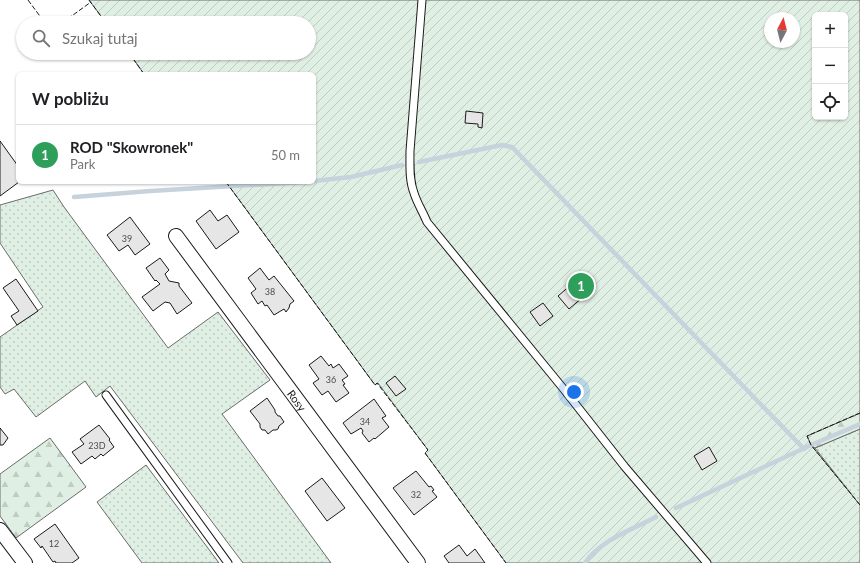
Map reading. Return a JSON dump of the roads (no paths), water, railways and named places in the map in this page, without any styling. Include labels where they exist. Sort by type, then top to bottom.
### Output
[{"type":"street","name":"Rosy","points":[[176,236],[418,563]]},
{"type":"street","points":[[0,530],[24,563]]},
{"type":"lane","points":[[422,0],[410,151],[413,192],[428,222],[625,467],[706,563]]},
{"type":"lane","points":[[106,394],[228,563]]},
{"type":"waterway","points":[[419,162],[502,145],[512,147],[804,449]]},
{"type":"waterway","points":[[316,181],[351,177],[402,165]]},
{"type":"waterway","points":[[74,197],[269,184]]},
{"type":"waterway","points":[[676,508],[811,445],[860,424]]},
{"type":"waterway","points":[[585,563],[599,548],[617,536],[656,517]]},
{"type":"place","name":"ROD \"Skowronek\"","points":[[581,286]]}]
